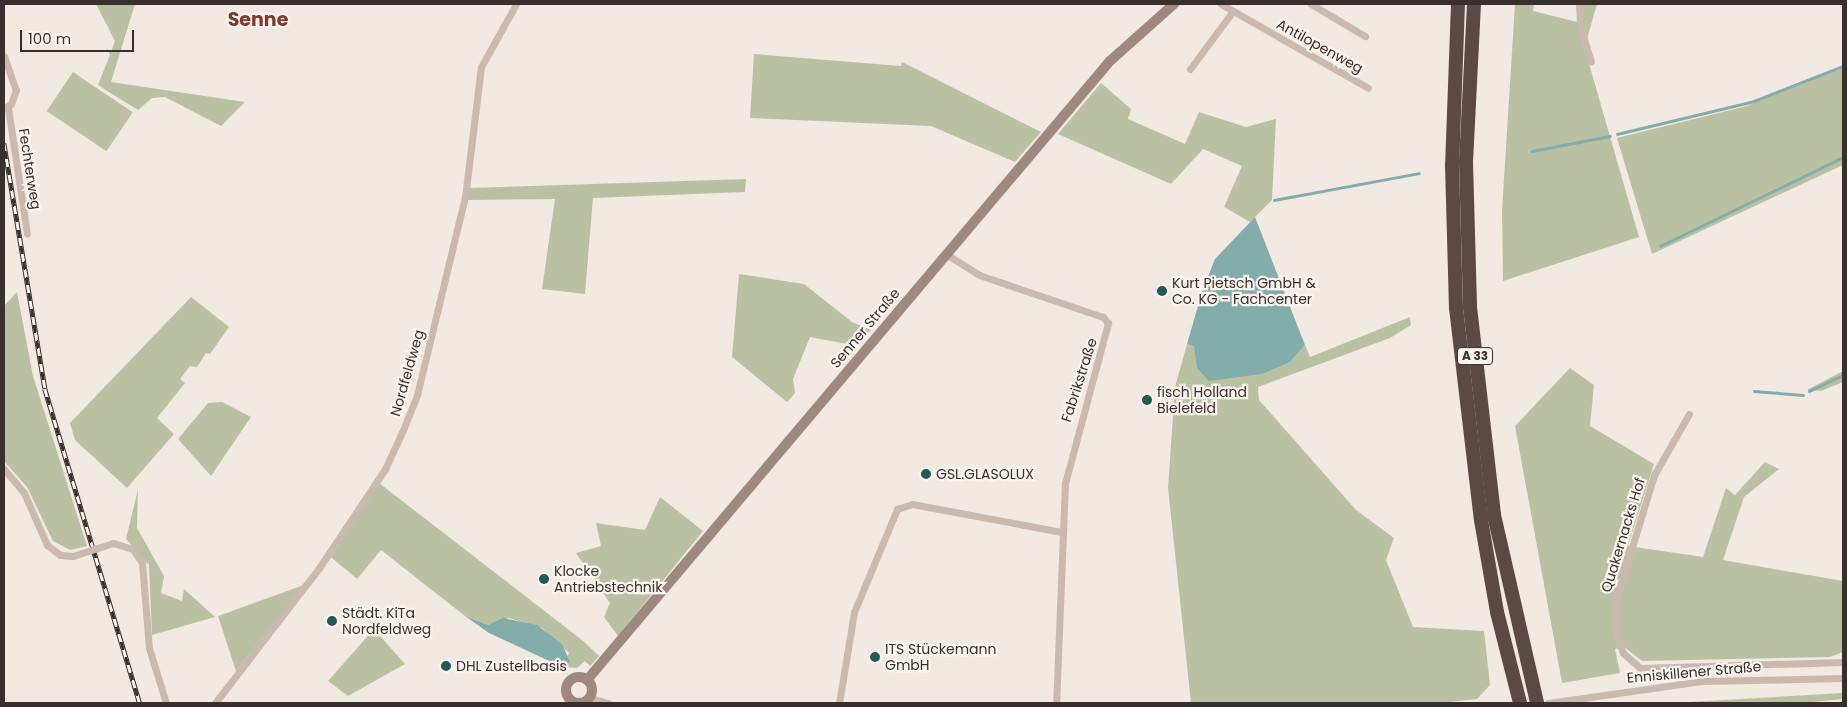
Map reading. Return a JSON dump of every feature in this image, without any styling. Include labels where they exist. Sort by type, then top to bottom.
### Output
[{"type":"highway","name":"A 33","points":[[1458,4],[1452,165],[1456,308],[1480,510],[1497,612],[1520,703]]},
{"type":"highway","name":"A 33","points":[[1474,4],[1466,162],[1471,316],[1494,515],[1537,703]]},
{"type":"street","name":"Nordfeldweg","points":[[215,703],[319,568],[385,469],[403,430],[417,395],[465,197],[480,74],[516,4]]},
{"type":"street","name":"Senner Straße","points":[[588,680],[1115,56],[1174,4]]},
{"type":"street","name":"Antilopenweg","points":[[1221,4],[1368,88]]},
{"type":"street","points":[[1312,4],[1365,36]]},
{"type":"street","points":[[1579,4],[1580,26],[1591,60]]},
{"type":"street","points":[[1190,69],[1233,11]]},
{"type":"street","name":"Fechterweg","points":[[4,56],[15,81],[6,108],[27,234]]},
{"type":"street","name":"Fabrikstraße","points":[[946,254],[979,275],[1103,317],[1108,323],[1071,449],[1061,532],[1056,703]]},
{"type":"street","name":"Quakernacks Hof","points":[[1688,414],[1654,475],[1616,600],[1616,632],[1622,653],[1640,668],[1843,662]]},
{"type":"street","points":[[4,469],[24,493],[47,545],[60,555],[73,556],[113,543],[133,549],[142,563],[149,648],[166,703]]},
{"type":"street","points":[[838,703],[854,612],[897,509],[912,504],[1061,532]]},
{"type":"street","points":[[590,698],[592,688],[588,680],[577,677],[568,682],[568,702],[581,703],[590,698],[608,703]]},
{"type":"street","name":"Enniskillener Straße","points":[[1548,703],[1703,681],[1843,678]]},
{"type":"green space","points":[[96,4],[135,4],[111,82],[245,102],[221,126],[165,97],[152,98],[138,110],[107,91],[98,85],[110,55],[106,48],[111,52],[115,41]]},
{"type":"green space","points":[[1515,4],[1534,4],[1533,11],[1577,22],[1639,237],[1503,281],[1502,210]]},
{"type":"green space","points":[[1581,4],[1597,4],[1587,39],[1582,25]]},
{"type":"green space","points":[[754,54],[901,66],[902,62],[1041,132],[1015,162],[931,126],[750,118]]},
{"type":"green space","points":[[1843,66],[1843,165],[1652,254],[1617,138],[1747,106]]},
{"type":"green space","points":[[73,72],[133,112],[106,151],[47,111]]},
{"type":"green space","points":[[1101,83],[1131,109],[1128,119],[1185,144],[1199,112],[1246,127],[1276,119],[1272,200],[1250,222],[1224,207],[1242,166],[1203,149],[1171,184],[1058,134]]},
{"type":"green space","points":[[746,179],[745,192],[593,198],[585,294],[542,289],[555,199],[468,200],[469,188]]},
{"type":"green space","points":[[739,274],[804,284],[852,322],[871,330],[858,346],[810,337],[793,379],[795,393],[787,402],[732,357]]},
{"type":"green space","points":[[17,292],[33,376],[87,546],[70,550],[53,541],[27,487],[4,461],[4,306]]},
{"type":"green space","points":[[191,297],[229,327],[210,354],[206,353],[197,367],[190,366],[180,379],[185,383],[157,418],[174,434],[127,488],[75,440],[70,423]]},
{"type":"green space","points":[[1410,317],[1411,325],[1390,338],[1258,387],[1259,400],[1356,510],[1394,538],[1386,560],[1413,627],[1484,631],[1490,685],[1477,699],[1439,703],[1191,703],[1168,488],[1175,387],[1187,344],[1290,362],[1305,345],[1310,357]]},
{"type":"green space","points":[[1570,368],[1594,385],[1590,426],[1654,464],[1628,546],[1703,557],[1726,488],[1735,495],[1765,462],[1779,469],[1744,497],[1723,560],[1843,581],[1843,652],[1830,657],[1642,661],[1624,647],[1615,649],[1620,673],[1562,683],[1515,426]]},
{"type":"green space","points":[[1843,371],[1843,382],[1821,391],[1807,390]]},
{"type":"green space","points":[[222,402],[251,417],[211,476],[178,439],[208,403]]},
{"type":"green space","points":[[379,483],[582,640],[599,656],[590,666],[585,661],[577,668],[562,667],[569,653],[542,628],[509,618],[488,625],[465,616],[381,550],[357,579],[331,557]]},
{"type":"green space","points":[[138,489],[137,528],[164,576],[161,593],[182,601],[184,589],[215,617],[152,635],[149,565],[126,539]]},
{"type":"green space","points":[[660,497],[703,531],[618,636],[604,617],[610,603],[576,553],[601,546],[596,523],[645,530]]},
{"type":"green space","points":[[304,585],[236,671],[218,616]]},
{"type":"green space","points":[[374,629],[405,664],[348,696],[328,681]]},
{"type":"green space","points":[[1843,693],[1843,699],[1803,703],[1671,703]]},
{"type":"water","points":[[1255,217],[1305,345],[1290,362],[1262,374],[1209,381],[1197,368],[1194,346],[1187,344],[1202,292],[1215,259]]},
{"type":"water","points":[[465,616],[488,625],[503,618],[537,625],[562,644],[570,662],[562,667],[489,633]]},
{"type":"waterway","points":[[1617,134],[1754,101],[1843,66]]},
{"type":"waterway","points":[[1532,151],[1610,136]]},
{"type":"waterway","points":[[1660,246],[1843,157]]},
{"type":"waterway","points":[[1274,200],[1419,173]]},
{"type":"waterway","points":[[1809,391],[1843,375]]},
{"type":"waterway","points":[[1754,391],[1803,395]]},
{"type":"railway","points":[[4,143],[45,389],[140,703]]},
{"type":"place","name":"Kurt Pietsch GmbH & Co. KG - Fachcenter","points":[[1162,291]]},
{"type":"place","name":"fisch Holland Bielefeld","points":[[1147,400]]},
{"type":"place","name":"GSL.GLASOLUX","points":[[926,474]]},
{"type":"place","name":"Klocke Antriebstechnik","points":[[544,579]]},
{"type":"place","name":"Städt. KiTa Nordfeldweg","points":[[332,621]]},
{"type":"place","name":"ITS Stückemann GmbH","points":[[875,657]]},
{"type":"place","name":"DHL Zustellbasis","points":[[446,666]]},
{"type":"district","name":"Senne","points":[[258,20]]}]
